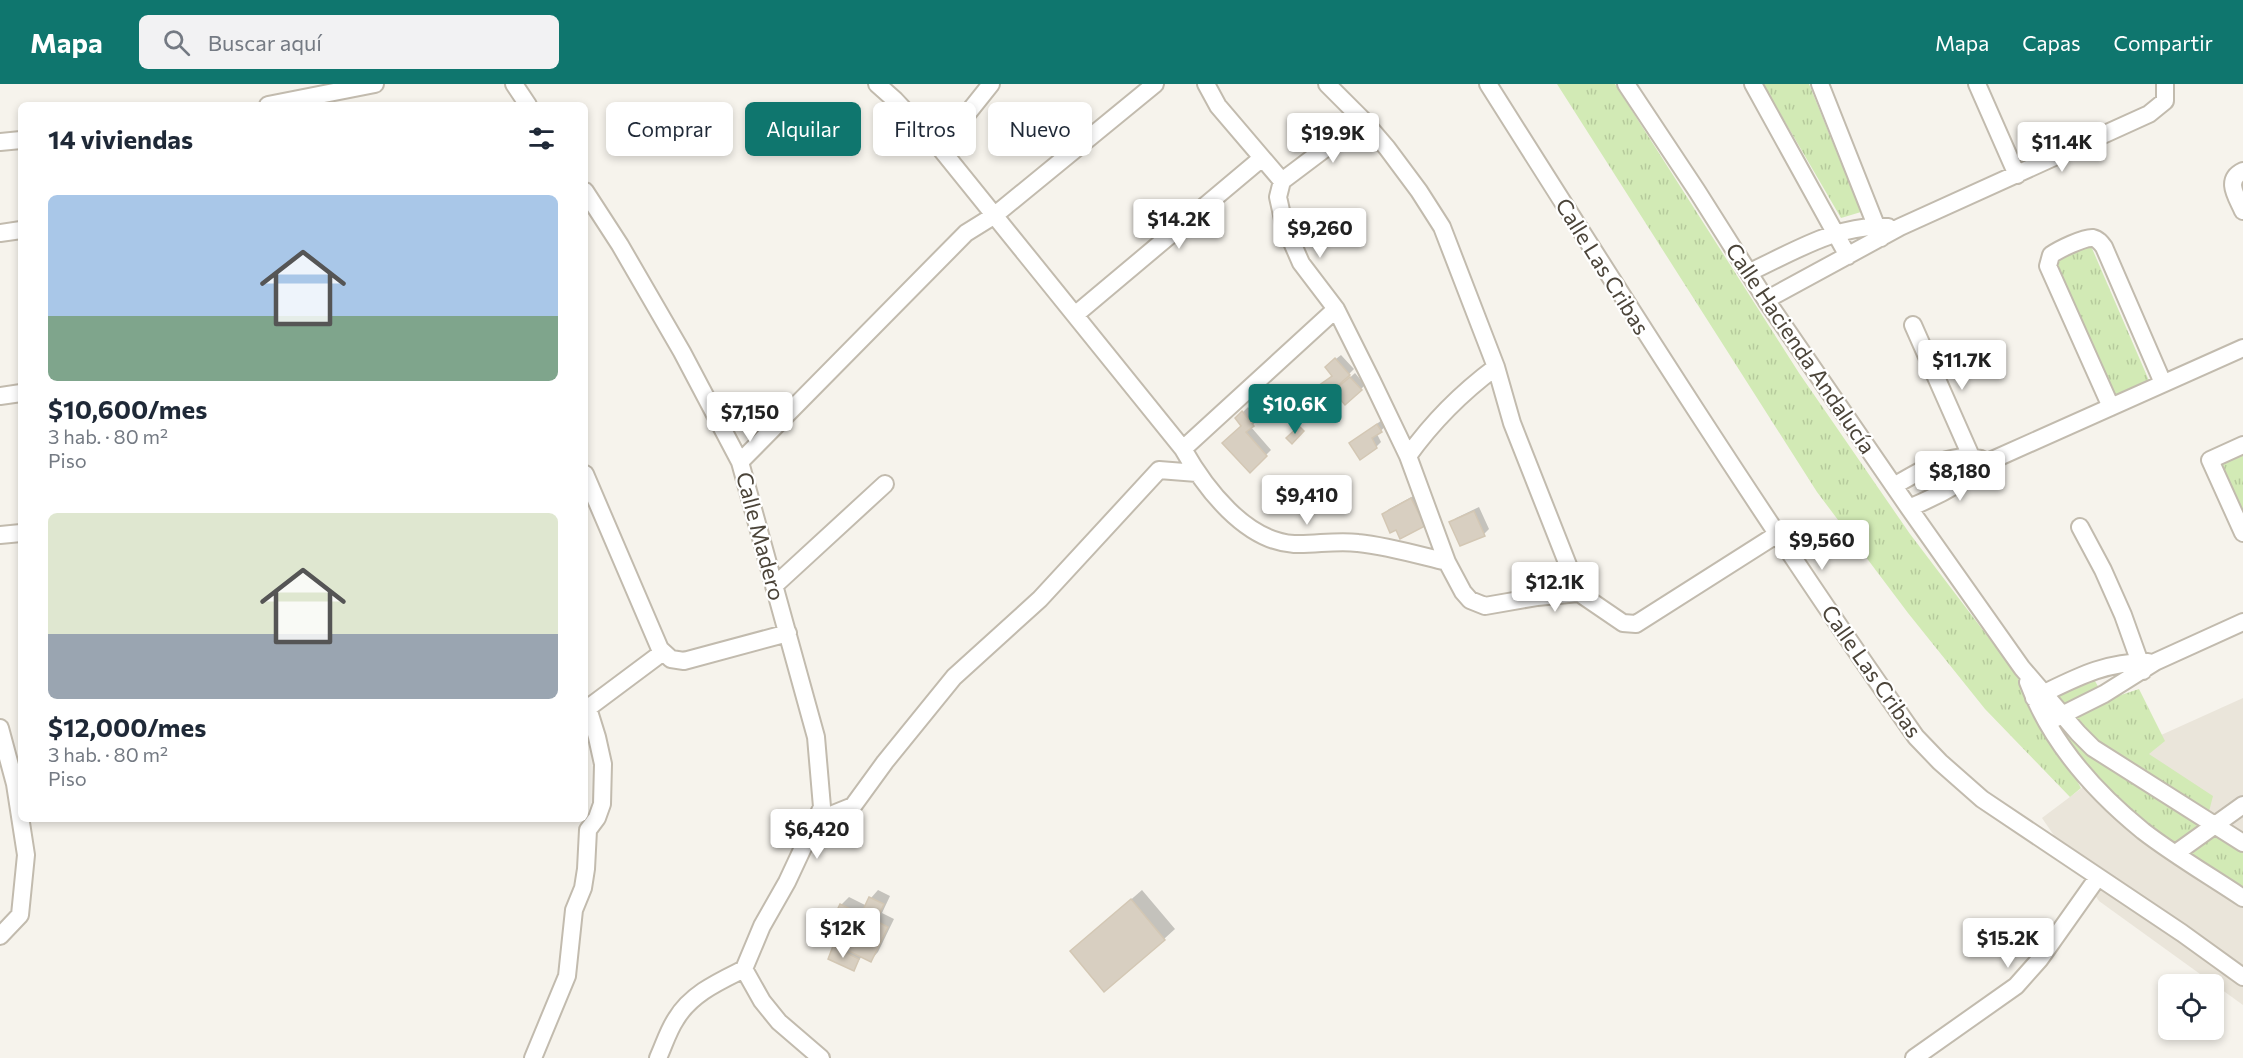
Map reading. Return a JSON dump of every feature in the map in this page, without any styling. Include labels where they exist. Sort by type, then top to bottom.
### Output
[{"type":"street","points":[[305,102],[375,84]]},
{"type":"street","points":[[514,84],[526,102]]},
{"type":"street","points":[[877,84],[895,102]]},
{"type":"street","points":[[976,103],[991,84]]},
{"type":"street","points":[[740,462],[966,233],[995,215],[1155,84]]},
{"type":"street","points":[[1206,84],[1218,106],[1282,181]]},
{"type":"street","points":[[1327,84],[1363,120],[1419,191],[1443,227],[1496,367],[1512,423],[1579,593],[1623,623],[1636,624],[1776,535]]},
{"type":"street","name":"Calle Las Cribas","points":[[1488,84],[1641,327],[1776,535],[1916,737],[1982,799],[2243,976]]},
{"type":"street","name":"Calle Hacienda Andalucía","points":[[1626,84],[1750,272],[1766,300],[2055,718]]},
{"type":"street","points":[[1753,84],[1848,256]]},
{"type":"street","points":[[1820,84],[1879,232]]},
{"type":"street","points":[[1977,84],[2017,175]]},
{"type":"street","points":[[1750,272],[1836,233],[1879,232],[1900,227],[2017,175],[2150,114],[2165,101],[2165,84]]},
{"type":"street","points":[[1363,120],[1282,181],[1278,197],[1284,224],[1301,263],[1336,309],[1407,456],[1448,562],[1463,592],[1470,600],[1485,606],[1579,593]]},
{"type":"street","points":[[0,142],[18,140]]},
{"type":"street","points":[[947,156],[1183,449],[1210,492],[1252,530],[1273,540],[1293,544],[1356,543],[1448,562]]},
{"type":"street","points":[[1075,315],[1262,158]]},
{"type":"street","points":[[2243,171],[2234,177],[2232,182],[2243,211]]},
{"type":"street","name":"Calle Madero","points":[[588,196],[620,245],[682,352],[740,462],[816,738],[822,807],[787,882],[762,926],[744,969]]},
{"type":"street","points":[[0,233],[18,230]]},
{"type":"street","points":[[1766,300],[1848,256],[1879,232]]},
{"type":"street","points":[[2111,407],[2048,266],[2048,259],[2056,251],[2090,238],[2099,241],[2104,247],[2163,383]]},
{"type":"street","points":[[1183,449],[1336,309]]},
{"type":"street","points":[[1913,324],[1980,463]]},
{"type":"street","points":[[1909,508],[1957,484],[1980,463],[2243,348]]},
{"type":"street","points":[[1407,456],[1448,407],[1470,386],[1496,367]]},
{"type":"street","points":[[0,396],[18,393]]},
{"type":"street","points":[[2243,445],[2210,460],[2243,533]]},
{"type":"street","points":[[1947,460],[1957,484]]},
{"type":"street","points":[[1894,486],[1929,466],[1947,460],[1980,463]]},
{"type":"street","points":[[816,821],[854,806],[885,762],[954,676],[1040,599],[1159,470],[1197,473]]},
{"type":"street","points":[[588,481],[663,652],[671,659],[684,660],[788,633]]},
{"type":"street","points":[[774,586],[885,484]]},
{"type":"street","points":[[2080,527],[2103,570],[2145,665]]},
{"type":"street","points":[[0,535],[18,533]]},
{"type":"street","points":[[2055,718],[2104,694],[2145,665],[2243,622]]},
{"type":"street","points":[[533,1058],[567,976],[574,910],[583,888],[586,869],[588,830],[597,818],[602,804],[603,764],[588,708],[663,652]]},
{"type":"street","points":[[2039,696],[2093,669],[2145,665]]},
{"type":"street","points":[[2093,669],[2104,694]]},
{"type":"street","points":[[2055,718],[2108,759],[2243,843]]},
{"type":"street","points":[[2055,718],[2087,778],[2110,803],[2145,832],[2243,898]]},
{"type":"street","points":[[0,728],[18,803]]},
{"type":"street","points":[[2087,778],[2108,759]]},
{"type":"street","points":[[2176,853],[2243,805]]},
{"type":"street","points":[[0,936],[20,915],[26,855],[21,822]]},
{"type":"street","points":[[1914,1058],[2016,986],[2040,959],[2098,877]]},
{"type":"street","points":[[658,1058],[674,1021],[686,1004],[713,984],[744,969],[762,1001],[779,1022],[821,1058]]},
{"type":"shaded area","points":[[2243,698],[2243,1005],[2224,991],[2224,974],[2200,974],[2099,901],[2042,818],[2139,745]]},
{"type":"green space","points":[[1557,84],[1615,84],[1799,373],[1910,534],[2017,675],[2081,788],[2070,797],[1985,709],[1908,613],[1817,492]]},
{"type":"green space","points":[[1763,84],[1809,84],[1861,212],[1841,218]]},
{"type":"green space","points":[[2091,246],[2150,383],[2115,397],[2055,261]]},
{"type":"green space","points":[[2243,454],[2243,514],[2220,465]]},
{"type":"green space","points":[[2092,676],[2106,700],[2139,689],[2165,741],[2149,754],[2213,796],[2205,827],[2178,846],[2108,796],[2056,727],[2077,724],[2052,695]]},
{"type":"green space","points":[[2216,831],[2243,849],[2243,892],[2183,851]]},
{"type":"building","points":[[1335,358],[1350,375],[1323,398],[1318,386],[1332,376],[1325,367]]},
{"type":"building","points":[[1350,377],[1362,390],[1345,405],[1340,399],[1331,406],[1325,398]]},
{"type":"building","points":[[1242,411],[1254,426],[1246,432],[1267,456],[1250,473],[1222,443],[1241,426],[1235,418]]},
{"type":"building","points":[[1377,424],[1382,432],[1372,438],[1377,448],[1360,460],[1349,443]]},
{"type":"building","points":[[1299,426],[1304,431],[1292,444],[1286,438]]},
{"type":"building","points":[[1411,498],[1425,526],[1400,539],[1396,530],[1390,533],[1382,514]]},
{"type":"building","points":[[1474,511],[1485,536],[1460,546],[1449,522]]},
{"type":"building","points":[[869,897],[884,904],[876,921],[888,927],[871,962],[828,941],[834,928],[830,925],[840,904],[861,914]]},
{"type":"building","points":[[1131,899],[1165,940],[1104,992],[1070,951]]},
{"type":"building","points":[[833,946],[859,959],[854,971],[828,959]]}]
